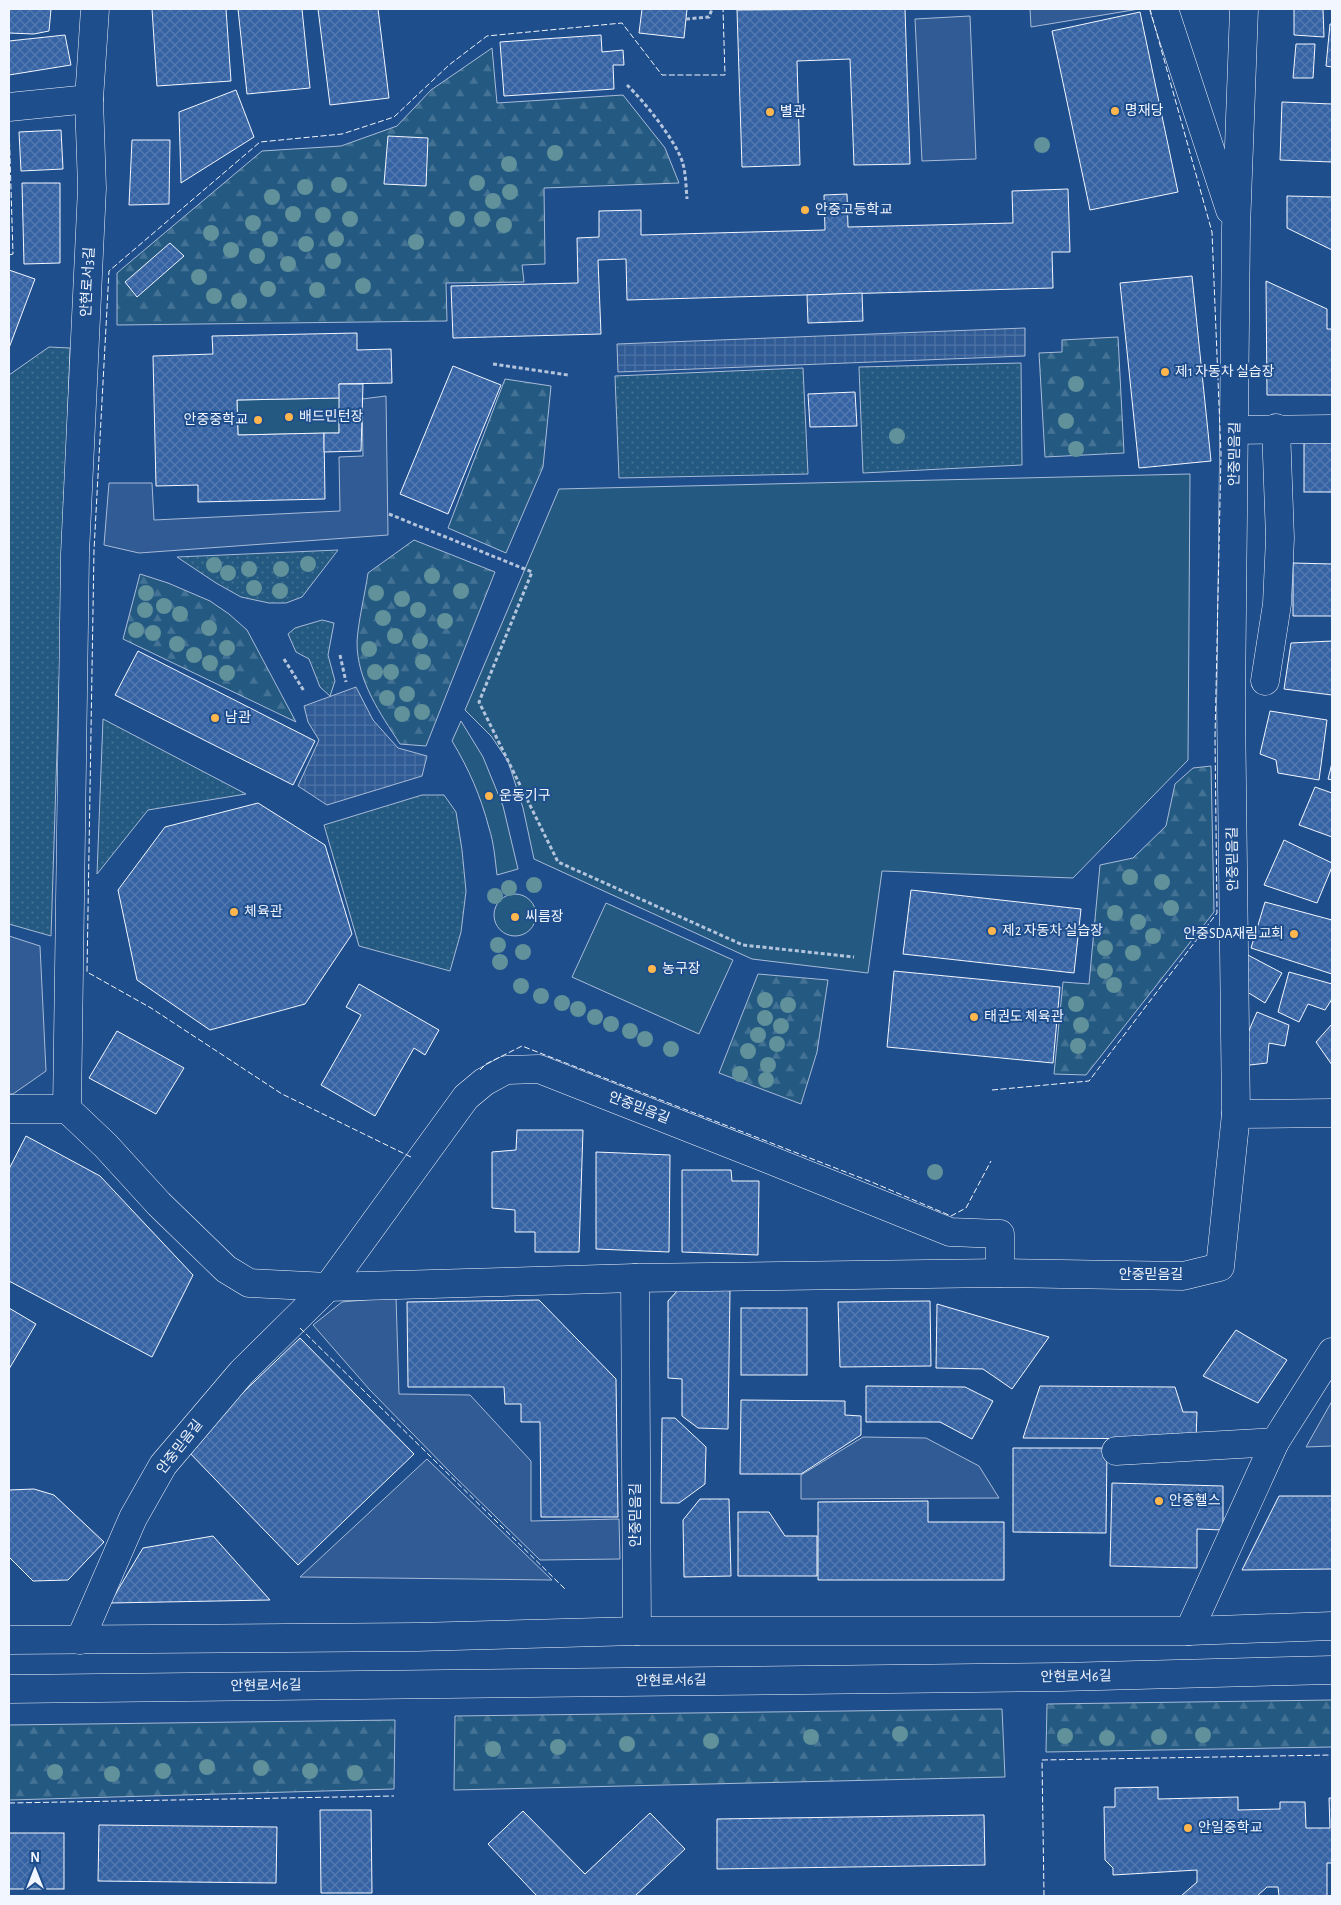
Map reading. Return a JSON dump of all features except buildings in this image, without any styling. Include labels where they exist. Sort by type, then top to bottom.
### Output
[{"type":"street","name":"안현로서3길","points":[[67,1109],[75,554],[92,188],[89,99],[95,9]]},
{"type":"street","name":"안중믿음길","points":[[1164,9],[1236,228]]},
{"type":"street","name":"안중믿음길","points":[[67,1109],[106,1146],[159,1204],[226,1268],[249,1283],[328,1288],[635,1278],[1000,1272],[1183,1276],[1220,1267],[1236,1114],[1231,704],[1236,228],[1244,9]]},
{"type":"street","points":[[9,107],[89,99]]},
{"type":"street","points":[[1264,681],[1277,604],[1280,538],[1276,428]]},
{"type":"street","points":[[1235,430],[1332,428]]},
{"type":"street","name":"안중믿음길","points":[[80,1640],[133,1518],[164,1464],[242,1372],[328,1288],[466,1097],[484,1082],[506,1070],[539,1068],[950,1232],[1000,1234],[1000,1272]]},
{"type":"street","points":[[9,1109],[67,1109]]},
{"type":"street","points":[[1236,1114],[1332,1113]]},
{"type":"street","name":"안중믿음길","points":[[635,1278],[636,1631]]},
{"type":"street","points":[[1189,1631],[1275,1442],[1332,1352]]},
{"type":"street","points":[[1116,1451],[1275,1442]]},
{"type":"street","points":[[9,1640],[417,1637],[636,1631],[1189,1631],[1332,1626]]},
{"type":"street","name":"안현로서6길","points":[[9,1689],[1061,1677],[1332,1670]]},
{"type":"path","points":[[686,19],[709,17],[712,9]]},
{"type":"path","points":[[627,85],[636,93],[673,144],[683,164],[687,199]]},
{"type":"path","points":[[493,364],[568,374]]},
{"type":"path","points":[[389,514],[532,572],[479,702],[558,862],[743,945],[854,957]]},
{"type":"path","points":[[340,655],[346,682]]},
{"type":"path","points":[[284,659],[304,692]]},
{"type":"green space","points":[[492,48],[497,103],[623,95],[665,148],[679,183],[544,188],[545,264],[522,265],[524,282],[446,283],[447,321],[117,325],[117,273],[262,151],[341,146],[397,126],[431,90]]},
{"type":"green space","points":[[1118,337],[1124,453],[1045,457],[1039,353],[1062,352],[1062,340]]},
{"type":"green space","points":[[49,347],[70,348],[51,936],[9,924],[9,375]]},
{"type":"green space","points":[[1021,363],[1022,465],[863,473],[859,367]]},
{"type":"green space","points":[[803,368],[808,474],[619,478],[615,376]]},
{"type":"green space","points":[[505,379],[551,386],[543,467],[506,553],[448,528]]},
{"type":"green space","name":"배드민턴장","points":[[340,398],[339,433],[238,435],[237,400]]},
{"type":"green space","points":[[1190,474],[1188,760],[1073,878],[882,871],[868,973],[752,959],[534,859],[523,808],[508,761],[491,736],[465,710],[559,489]]},
{"type":"green space","points":[[414,540],[495,572],[426,746],[400,744],[365,683],[358,656],[357,642],[368,573]]},
{"type":"green space","points":[[338,550],[302,597],[286,603],[269,603],[241,597],[177,557]]},
{"type":"green space","points":[[140,574],[168,583],[210,601],[247,630],[296,722],[123,639]]},
{"type":"green space","points":[[322,620],[334,623],[328,655],[335,681],[330,696],[320,687],[309,659],[296,652],[288,634],[295,628]]},
{"type":"green space","points":[[103,719],[246,794],[148,810],[97,874]]},
{"type":"green space","name":"운동기구","points":[[461,721],[483,757],[503,806],[518,869],[497,875],[492,839],[482,805],[464,762],[452,741]]},
{"type":"green space","points":[[1211,766],[1214,912],[1086,1075],[1054,1074],[1063,982],[1089,984],[1100,865],[1133,858],[1166,826],[1175,784],[1193,768]]},
{"type":"green space","points":[[422,795],[444,795],[456,812],[466,891],[461,932],[450,971],[359,946],[324,825]]},
{"type":"green space","name":"씨름장","points":[[511,894],[519,894],[530,900],[536,915],[530,930],[519,936],[511,936],[500,930],[494,919],[494,911],[500,900]]},
{"type":"green space","name":"농구장","points":[[606,903],[733,960],[699,1034],[572,977]]},
{"type":"green space","points":[[758,974],[828,980],[817,1052],[801,1104],[719,1073]]},
{"type":"green space","points":[[1332,1700],[1332,1747],[1046,1752],[1047,1704]]},
{"type":"green space","points":[[1002,1709],[1005,1777],[454,1790],[455,1716]]},
{"type":"green space","points":[[395,1720],[394,1789],[9,1800],[9,1725]]},
{"type":"shaded area","points":[[1030,9],[1139,9],[1031,27]]},
{"type":"shaded area","points":[[970,16],[976,159],[922,161],[915,19]]},
{"type":"shaded area","points":[[1025,328],[1025,356],[618,372],[617,344]]},
{"type":"shaded area","points":[[386,396],[388,535],[139,553],[104,545],[109,483],[152,483],[154,520],[340,511],[339,457],[363,456],[362,399]]},
{"type":"shaded area","points":[[356,687],[373,720],[398,748],[427,756],[422,776],[327,805],[298,786],[319,740],[308,722],[304,706]]},
{"type":"shaded area","points":[[9,936],[40,946],[46,1071],[13,1094],[9,1094]]},
{"type":"shaded area","points":[[396,1297],[399,1394],[470,1395],[531,1461],[531,1521],[619,1519],[620,1559],[540,1560],[369,1389],[313,1325],[342,1302]]},
{"type":"shaded area","points":[[1332,1401],[1332,1446],[1306,1447]]},
{"type":"shaded area","points":[[863,1437],[926,1438],[979,1466],[999,1498],[801,1499],[801,1475]]},
{"type":"shaded area","points":[[427,1459],[552,1580],[300,1577]]},
{"type":"fence","points":[[411,1157],[282,1094],[151,1008],[87,972],[94,550],[109,271],[260,142],[342,134],[394,117],[449,65],[487,36],[622,23],[662,75],[725,75],[723,9]]},
{"type":"fence","points":[[992,1090],[1089,1081],[1217,913],[1215,738],[1221,454],[1212,232],[1150,9]]},
{"type":"fence","points":[[9,124],[13,254],[9,255]]},
{"type":"fence","points":[[480,1070],[486,1064],[522,1046],[874,1183],[951,1216],[966,1208],[991,1161]]},
{"type":"fence","points":[[300,1328],[565,1589]]},
{"type":"fence","points":[[1044,1896],[1042,1760],[1332,1755]]},
{"type":"fence","points":[[9,1803],[394,1796]]},
{"type":"place","name":"명재당","points":[[1115,111]]},
{"type":"place","name":"별관","points":[[770,112]]},
{"type":"place","name":"안중고등학교","points":[[805,210]]},
{"type":"place","name":"제1 자동차 실습장","points":[[1165,372]]},
{"type":"place","name":"배드민턴장","points":[[289,417]]},
{"type":"place","name":"안중중학교","points":[[258,420]]},
{"type":"place","name":"남관","points":[[215,718]]},
{"type":"place","name":"운동기구","points":[[489,796]]},
{"type":"place","name":"체육관","points":[[234,912]]},
{"type":"place","name":"씨름장","points":[[515,917]]},
{"type":"place","name":"제2 자동차 실습장","points":[[992,931]]},
{"type":"place","name":"안중SDA재림교회","points":[[1294,934]]},
{"type":"place","name":"농구장","points":[[652,969]]},
{"type":"place","name":"태권도 체육관","points":[[974,1017]]},
{"type":"place","name":"안중헬스","points":[[1159,1501]]},
{"type":"place","name":"안일중학교","points":[[1188,1828]]}]
